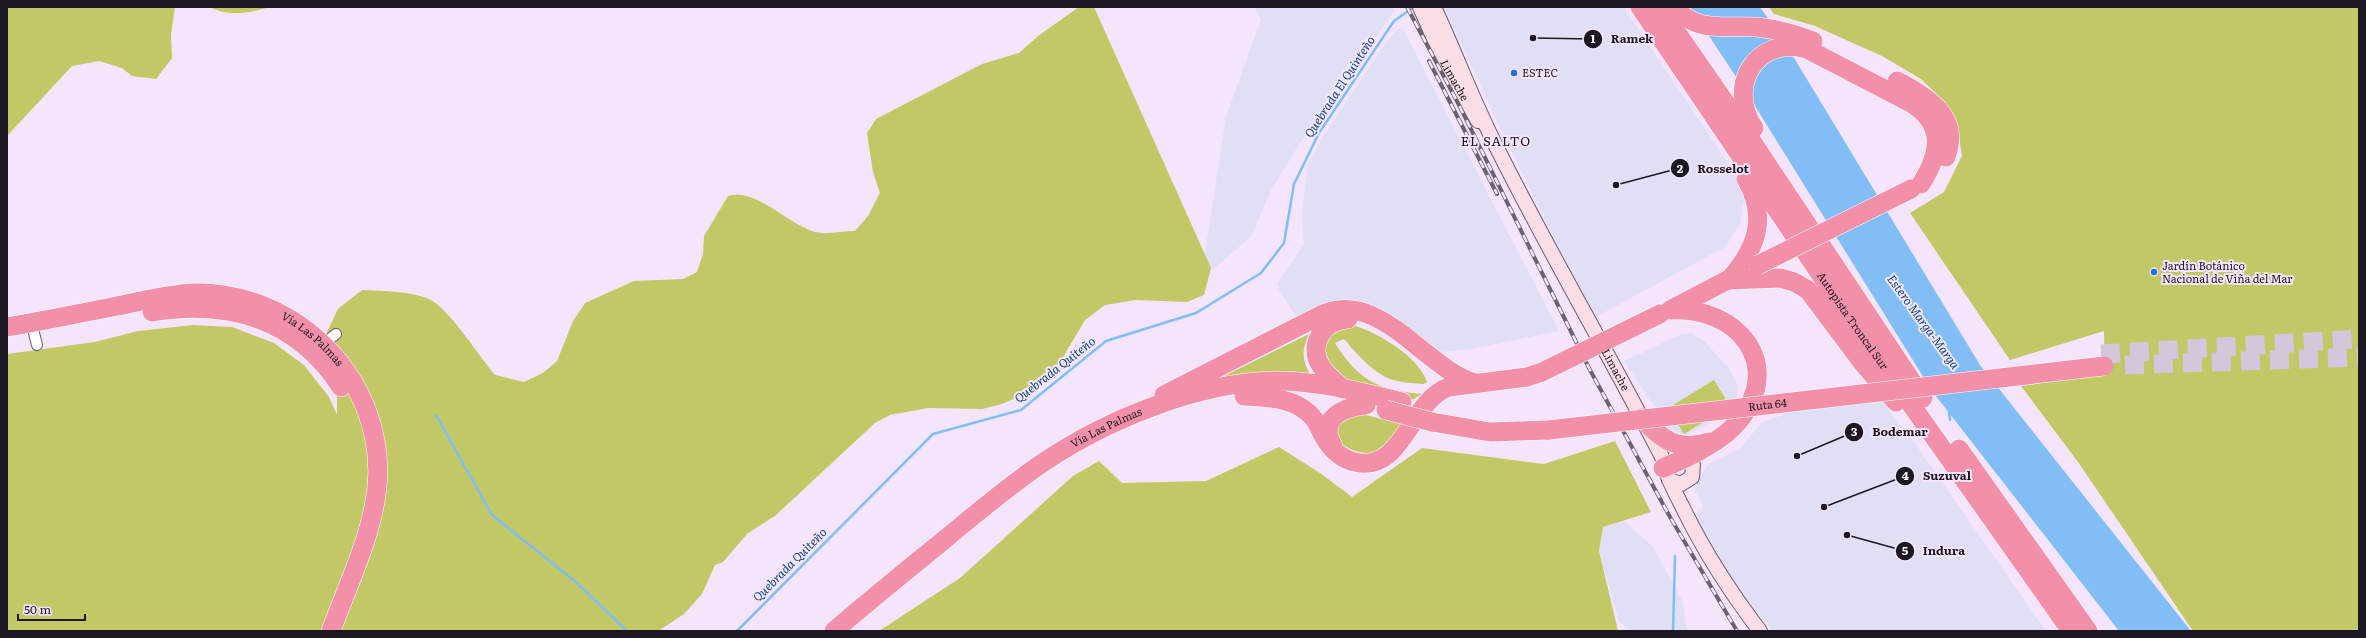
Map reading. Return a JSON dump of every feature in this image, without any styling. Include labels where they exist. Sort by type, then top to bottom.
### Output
[{"type":"highway","points":[[1630,7],[1730,154],[1756,198],[1759,213],[1756,236],[1738,270],[1729,280]]},
{"type":"highway","name":"Autopista Troncal Sur","points":[[1640,7],[1850,318],[2071,631]]},
{"type":"highway","name":"Autopista Troncal Sur","points":[[1659,7],[1747,134],[1876,331],[2088,631]]},
{"type":"highway","points":[[1244,396],[1284,401],[1299,407],[1314,419],[1327,443],[1337,452],[1347,459],[1362,464],[1374,462],[1383,458],[1399,444],[1422,407],[1438,403],[1475,383],[1527,377],[1542,372],[1916,187],[1939,169],[1948,146],[1946,122],[1938,108],[1919,92],[1805,38],[1769,28],[1707,27],[1690,20],[1673,7]]},
{"type":"highway","points":[[1876,331],[1844,272],[1745,113],[1742,89],[1747,73],[1757,60],[1770,51],[1792,46],[1807,49],[1911,103],[1927,116],[1936,135],[1936,151],[1932,166],[1916,187]]},
{"type":"highway","points":[[1729,280],[1780,278],[1794,282],[1808,290],[1862,362],[1960,474]]},
{"type":"highway","name":"Vía Las Palmas","points":[[7,326],[163,297],[210,294],[241,298],[271,309],[330,339],[360,394],[373,430],[378,469],[372,516],[331,631]]},
{"type":"highway","name":"Vía Las Palmas","points":[[7,338],[36,339],[166,310],[213,308],[243,313],[272,324],[299,340],[322,361],[341,386],[355,413],[364,442],[367,472],[366,501],[359,530],[320,631]]},
{"type":"highway","points":[[1119,421],[1198,377],[1321,315],[1341,309],[1363,312],[1389,326],[1412,340],[1450,372],[1475,383]]},
{"type":"highway","points":[[1665,312],[1702,312],[1726,322],[1743,338],[1754,358],[1756,379],[1749,404],[1732,428],[1688,457],[1666,474]]},
{"type":"highway","points":[[1344,388],[1321,367],[1316,348],[1322,332],[1330,324],[1341,320],[1358,320],[1370,324],[1414,353],[1432,374],[1438,403]]},
{"type":"highway","name":"Ruta 64","points":[[1438,403],[1492,420],[1548,424],[2102,360]]},
{"type":"highway","name":"Vía Las Palmas","points":[[834,631],[1025,475],[1075,442],[1119,421],[1186,397],[1246,384],[1293,382],[1344,388],[1394,406]]},
{"type":"highway","name":"Vía Las Palmas","points":[[850,631],[1018,496],[1076,456],[1116,435],[1202,404],[1244,396],[1279,393],[1311,394],[1366,405],[1394,406],[1438,403]]},
{"type":"highway","points":[[1337,452],[1331,442],[1329,432],[1333,417],[1346,409],[1366,405]]},
{"type":"highway","points":[[1642,418],[1662,438],[1673,443],[1690,446],[1712,441]]},
{"type":"main road","name":"Limache","points":[[1431,12],[1445,64],[1468,106],[1498,149],[1562,274],[1586,329],[1654,458],[1666,474],[1693,528],[1722,578],[1760,631]]},
{"type":"main road","name":"Limache","points":[[1562,274],[1590,320],[1642,418],[1662,457],[1666,474]]},
{"type":"main road","points":[[1673,443],[1688,457]]},
{"type":"shaded area","points":[[1255,7],[1392,7],[1394,11],[1342,87],[1300,143],[1271,190],[1251,237],[1212,270],[1204,260],[1226,116],[1261,20]]},
{"type":"shaded area","points":[[1624,7],[1742,184],[1744,200],[1740,224],[1725,247],[1594,318],[1501,130],[1445,8]]},
{"type":"shaded area","points":[[1402,27],[1559,331],[1472,349],[1442,352],[1414,331],[1386,313],[1300,322],[1280,292],[1277,283],[1304,245],[1302,216],[1307,166],[1324,135],[1384,45],[1395,32]]},
{"type":"shaded area","points":[[1691,333],[1704,341],[1730,370],[1738,386],[1736,401],[1725,415],[1686,435],[1669,429],[1624,361],[1682,334]]},
{"type":"shaded area","points":[[1867,383],[1914,442],[2046,631],[1772,631],[1734,581],[1709,543],[1695,514],[1702,510],[1702,504],[1694,489],[1707,465],[1741,448],[1761,423]]},
{"type":"shaded area","points":[[1624,521],[1653,547],[1683,602],[1687,631],[1631,631],[1619,621],[1599,551],[1603,527]]},
{"type":"green space","points":[[7,7],[175,7],[171,34],[172,58],[156,79],[132,76],[122,68],[99,61],[72,66],[7,136]]},
{"type":"green space","points":[[210,7],[269,7],[255,11],[231,13],[216,10]]},
{"type":"green space","points":[[1079,7],[1094,7],[1211,268],[1204,295],[1187,302],[1136,300],[1105,305],[1085,320],[1062,359],[1039,388],[1002,404],[982,409],[928,408],[890,415],[875,423],[776,515],[747,534],[723,562],[715,565],[702,594],[684,614],[658,631],[7,631],[7,354],[95,342],[138,331],[193,325],[232,327],[274,343],[304,365],[329,397],[337,415],[337,396],[327,332],[338,309],[362,290],[399,292],[427,298],[434,302],[449,316],[495,375],[524,382],[543,373],[557,361],[573,321],[585,303],[634,281],[683,279],[697,272],[703,254],[704,236],[728,196],[740,195],[751,197],[809,230],[821,233],[855,231],[868,216],[880,193],[873,172],[867,133],[876,119],[982,64],[1019,53],[1038,36]]},
{"type":"green space","name":"Jardín Botánico Nacional de Viña del Mar","points":[[1769,7],[2359,7],[2359,631],[2193,631],[2078,462],[2021,386],[2105,374],[2104,331],[2010,360],[1910,213],[1944,192],[1962,156],[1958,130],[1945,102],[1921,79],[1882,56],[1815,26],[1774,14]]},
{"type":"green space","points":[[1349,324],[1371,332],[1405,353],[1422,372],[1427,382],[1424,384],[1407,383],[1381,375],[1355,352],[1344,339],[1335,343],[1344,356],[1361,375],[1381,386],[1393,390],[1422,394],[1412,400],[1363,389],[1341,380],[1324,361],[1328,330]]},
{"type":"green space","points":[[1309,334],[1305,345],[1304,360],[1311,376],[1194,391]]},
{"type":"green space","points":[[1714,380],[1730,406],[1684,434],[1668,408]]},
{"type":"green space","points":[[1362,414],[1401,424],[1384,447],[1376,452],[1358,452],[1337,441],[1338,421]]},
{"type":"green space","points":[[1615,441],[1651,512],[1603,527],[1599,551],[1618,631],[879,631],[960,578],[1073,476],[1099,461],[1122,483],[1206,481],[1279,447],[1320,473],[1352,497],[1422,448],[1544,464]]},
{"type":"water","name":"Estero Marga-Marga","points":[[1690,7],[1760,7],[1785,43],[1980,365],[2191,631],[2119,631],[1932,391],[1750,98]]},
{"type":"waterway","name":"Quebrada Quiteño","points":[[737,631],[933,434],[1021,410],[1106,341],[1196,313],[1261,273],[1284,243],[1294,184],[1319,133],[1394,21],[1414,7]]},
{"type":"waterway","points":[[1949,411],[1950,420]]},
{"type":"waterway","points":[[436,415],[492,515],[577,583],[627,631]]},
{"type":"waterway","points":[[1673,631],[1675,556]]},
{"type":"tunnel","points":[[2101,354],[2359,339]]},
{"type":"tunnel","points":[[2125,365],[2359,357]]},
{"type":"railway","points":[[1407,7],[1459,105],[1590,370],[1670,517],[1737,631]]},
{"type":"railway","points":[[1429,61],[1497,194]]},
{"type":"place","name":"Ramek","points":[[1533,38]]},
{"type":"place","name":"ESTEC","points":[[1514,73]]},
{"type":"place","name":"Rosselot","points":[[1616,185]]},
{"type":"place","name":"Jardín Botánico Nacional de Viña del Mar","points":[[2154,272]]},
{"type":"place","name":"Bodemar","points":[[1797,456]]},
{"type":"place","name":"Suzuval","points":[[1824,507]]},
{"type":"place","name":"Indura","points":[[1847,535]]},
{"type":"district","name":"EL SALTO","points":[[1496,141]]},
{"type":"water label","name":"Quebrada El Quinteño","points":[[1340,87]]}]
